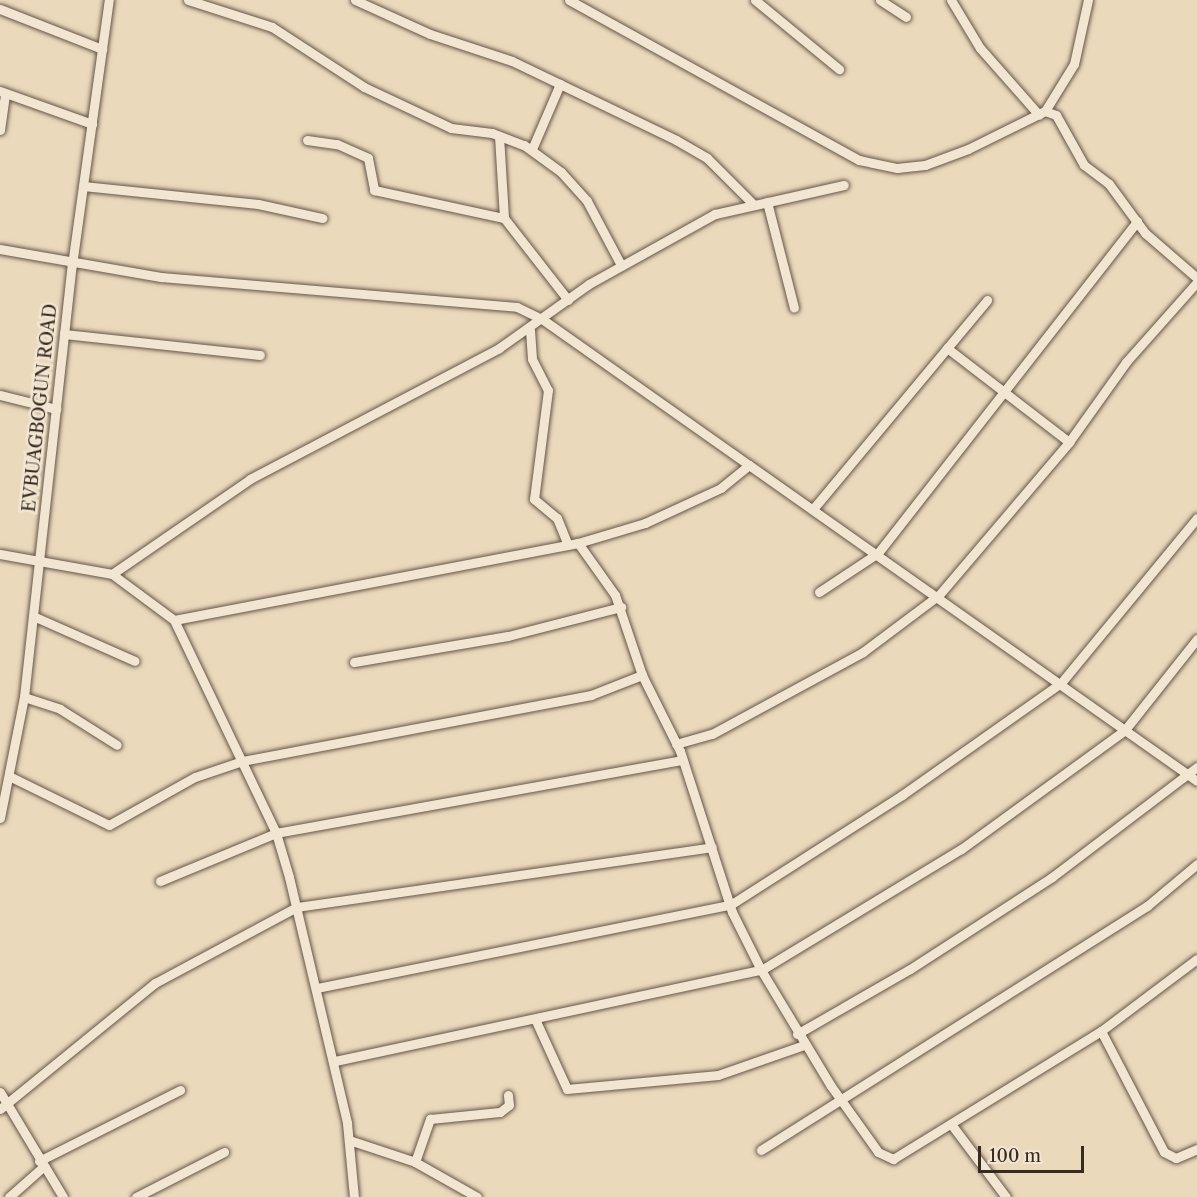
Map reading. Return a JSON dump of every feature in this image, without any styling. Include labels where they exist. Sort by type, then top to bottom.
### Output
[{"type":"street","name":"EVBUAGBOGUN ROAD","points":[[0,818],[11,777],[24,697],[72,265],[109,0]]},
{"type":"street","points":[[188,0],[272,27],[364,87],[451,128],[499,136],[532,149],[561,172],[586,201],[621,265]]},
{"type":"street","points":[[355,0],[560,84],[707,158],[754,205]]},
{"type":"street","points":[[569,0],[585,4],[859,160],[897,168],[925,165],[1042,113],[1056,115],[1084,165],[1109,184],[1137,221],[1197,280],[1125,362],[1069,442],[939,595],[863,652],[712,734],[676,744]]},
{"type":"street","points":[[755,0],[839,69]]},
{"type":"street","points":[[880,0],[906,17]]},
{"type":"street","points":[[951,0],[980,48],[1042,113]]},
{"type":"street","points":[[1042,113],[1074,64],[1088,0]]},
{"type":"street","points":[[0,9],[102,49]]},
{"type":"street","points":[[532,149],[560,84]]},
{"type":"street","points":[[0,130],[3,92],[92,124]]},
{"type":"street","points":[[499,136],[504,218],[568,300]]},
{"type":"street","points":[[307,141],[337,144],[368,158],[374,190],[504,218]]},
{"type":"street","points":[[112,574],[250,479],[530,330],[568,300],[621,265],[715,214],[844,185]]},
{"type":"street","points":[[83,186],[258,204],[322,218]]},
{"type":"street","points":[[767,202],[794,308]]},
{"type":"street","points":[[819,592],[879,554],[1137,221]]},
{"type":"street","points":[[0,249],[72,265],[161,277],[517,307],[542,319],[939,595],[1197,781]]},
{"type":"street","points":[[813,508],[987,300]]},
{"type":"street","points":[[530,330],[532,359],[548,390],[534,500],[554,514],[568,545]]},
{"type":"street","points":[[64,334],[260,355]]},
{"type":"street","points":[[947,348],[1007,390],[1069,442]]},
{"type":"street","points":[[0,395],[56,409]]},
{"type":"street","points":[[174,620],[578,543],[645,523],[710,493],[749,465]]},
{"type":"street","points":[[317,988],[730,905],[902,795],[1061,682],[1197,518]]},
{"type":"street","points":[[578,543],[621,608],[642,675],[683,760],[730,905],[761,970],[797,1034],[842,1102],[888,1159],[951,1125],[1101,1031],[1197,959]]},
{"type":"street","points":[[0,554],[40,559],[112,574],[174,620],[276,833],[297,907],[334,1061],[349,1140],[354,1197]]},
{"type":"street","points":[[354,662],[508,636],[621,608]]},
{"type":"street","points":[[33,616],[135,661]]},
{"type":"street","points":[[334,1061],[761,970],[960,849],[1125,730],[1197,639]]},
{"type":"street","points":[[11,777],[109,825],[195,777],[242,761],[591,695],[642,675]]},
{"type":"street","points":[[24,697],[60,709],[117,745]]},
{"type":"street","points":[[160,880],[276,833],[683,760]]},
{"type":"street","points":[[797,1034],[910,969],[1052,877],[1197,767]]},
{"type":"street","points":[[3,1106],[155,983],[297,907],[712,847]]},
{"type":"street","points":[[761,1150],[842,1102],[1147,906],[1197,864]]},
{"type":"street","points":[[536,1019],[562,1085],[570,1090],[718,1075],[804,1045]]},
{"type":"street","points":[[1101,1031],[1164,1152],[1176,1158],[1197,1149]]},
{"type":"street","points":[[9,1197],[41,1164],[180,1090]]},
{"type":"street","points":[[0,1092],[3,1106],[63,1197]]},
{"type":"street","points":[[415,1162],[430,1119],[500,1112],[509,1105],[508,1095]]},
{"type":"street","points":[[951,1125],[1006,1197]]},
{"type":"street","points":[[349,1140],[415,1162],[477,1197]]},
{"type":"street","points":[[136,1197],[224,1152]]}]
